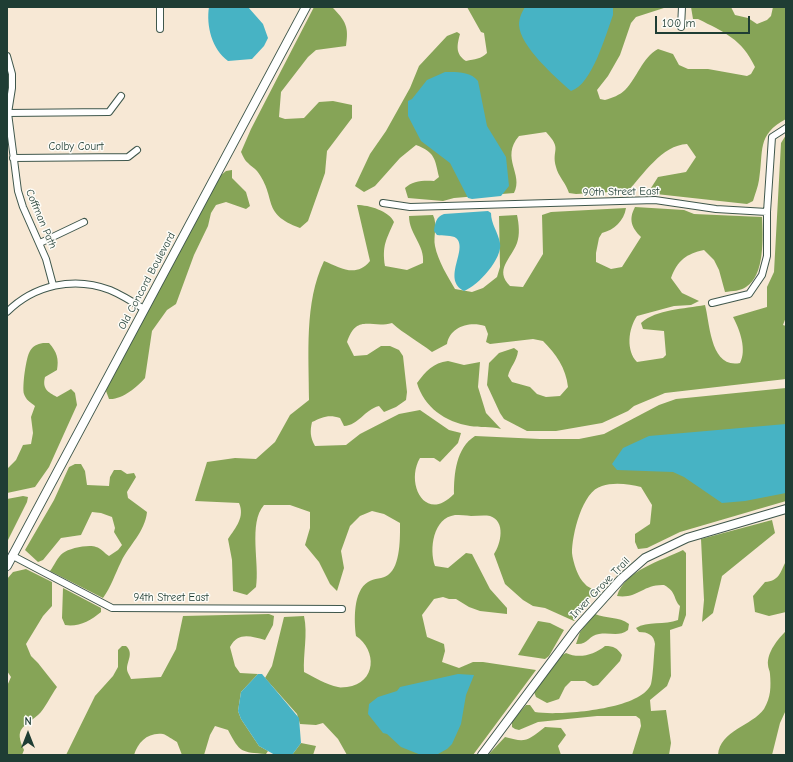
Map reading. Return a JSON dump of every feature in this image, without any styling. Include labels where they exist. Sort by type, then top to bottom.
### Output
[{"type":"street","points":[[160,7],[160,29]]},
{"type":"street","name":"Old Concord Boulevard","points":[[7,566],[306,7]]},
{"type":"street","points":[[682,7],[682,27]]},
{"type":"street","name":"Coffman Path","points":[[7,56],[12,82],[8,113],[13,158],[20,199],[40,243],[53,285]]},
{"type":"street","points":[[8,113],[108,112],[121,96]]},
{"type":"street","points":[[712,304],[749,294],[762,275],[767,256],[767,212],[772,137],[786,128]]},
{"type":"street","name":"Colby Court","points":[[13,158],[128,157],[137,150]]},
{"type":"street","name":"90th Street East","points":[[383,203],[410,207],[655,200],[716,209],[767,212]]},
{"type":"street","points":[[40,243],[84,222]]},
{"type":"street","points":[[7,312],[26,297],[53,285],[72,283],[101,287],[120,294],[144,309]]},
{"type":"street","name":"Inver Grove Trail","points":[[482,755],[576,629],[621,579],[645,558],[687,538],[786,509]]},
{"type":"street","name":"94th Street East","points":[[13,556],[112,608],[342,609]]},
{"type":"green space","points":[[314,7],[332,7],[341,16],[347,29],[346,46],[316,50],[308,57],[281,92],[279,117],[285,119],[304,118],[319,102],[333,101],[352,105],[352,118],[327,151],[325,173],[308,221],[300,228],[279,217],[274,211],[263,181],[256,170],[246,161],[241,152],[251,129]]},
{"type":"green space","points":[[467,7],[667,7],[636,17],[631,23],[620,55],[608,76],[597,90],[600,99],[605,100],[616,96],[625,90],[652,53],[658,49],[673,54],[679,65],[688,69],[708,69],[747,76],[751,74],[755,67],[750,57],[738,43],[731,37],[698,19],[693,19],[691,7],[731,7],[735,15],[748,18],[757,24],[767,20],[771,16],[773,7],[786,7],[786,119],[770,131],[763,145],[759,183],[753,201],[747,204],[656,194],[651,188],[658,177],[686,172],[696,157],[687,144],[678,146],[661,155],[628,191],[576,194],[569,193],[556,167],[554,143],[546,132],[519,136],[514,144],[512,159],[516,186],[514,193],[454,198],[443,201],[408,198],[405,188],[418,182],[434,181],[439,177],[435,161],[431,153],[416,145],[400,158],[375,186],[364,192],[355,186],[370,154],[386,131],[410,88],[419,66],[447,36],[457,32],[460,34],[458,52],[466,61],[480,58],[487,53],[484,33],[481,32]]},
{"type":"green space","points":[[786,135],[786,317],[783,325],[786,326],[786,379],[665,393],[634,406],[628,411],[602,423],[556,431],[527,431],[504,419],[500,413],[487,385],[489,363],[499,353],[514,348],[518,351],[508,376],[512,382],[530,387],[537,394],[546,397],[560,396],[568,387],[567,380],[563,368],[556,356],[543,341],[533,339],[490,344],[486,342],[488,334],[485,326],[473,324],[456,330],[452,333],[447,344],[432,352],[392,323],[365,324],[355,328],[347,342],[354,356],[367,355],[381,346],[390,346],[399,350],[403,356],[407,392],[406,400],[396,407],[384,412],[379,406],[374,408],[349,425],[344,426],[340,418],[329,416],[322,417],[312,422],[311,437],[315,446],[346,445],[360,434],[399,414],[420,410],[449,430],[461,433],[458,443],[440,462],[434,458],[420,458],[416,468],[415,478],[420,497],[434,505],[444,502],[454,494],[457,462],[464,447],[475,436],[579,439],[604,434],[659,405],[676,399],[786,388],[786,501],[680,532],[647,548],[638,549],[635,542],[635,534],[650,524],[652,505],[641,487],[627,484],[611,484],[602,486],[589,496],[576,525],[572,545],[575,565],[582,581],[595,591],[574,621],[545,608],[533,606],[523,600],[505,584],[494,554],[499,545],[501,533],[495,519],[490,516],[455,515],[448,517],[437,528],[434,535],[432,551],[435,566],[448,568],[466,553],[472,554],[490,589],[507,608],[507,614],[480,611],[469,607],[456,599],[443,597],[434,599],[422,615],[427,637],[444,644],[445,651],[442,662],[459,668],[473,662],[483,662],[536,670],[473,755],[347,755],[338,739],[323,723],[316,725],[300,724],[297,714],[265,678],[272,666],[284,617],[304,616],[306,630],[304,672],[325,683],[340,687],[347,687],[357,684],[364,679],[369,673],[371,665],[368,649],[356,636],[355,615],[357,599],[363,586],[368,582],[386,576],[392,571],[398,558],[400,523],[384,514],[372,511],[360,516],[350,526],[341,551],[344,568],[337,591],[330,584],[319,562],[305,545],[310,528],[310,512],[290,505],[264,505],[259,513],[255,533],[256,587],[247,595],[233,591],[232,560],[228,539],[239,522],[241,508],[239,503],[195,501],[207,462],[235,458],[256,459],[275,442],[290,415],[309,400],[308,347],[310,312],[313,294],[324,261],[342,269],[354,270],[365,266],[370,261],[357,205],[378,209],[391,218],[394,222],[385,243],[385,266],[407,270],[423,263],[422,251],[411,228],[409,216],[433,215],[435,223],[435,246],[438,257],[444,269],[455,289],[472,292],[483,288],[497,277],[500,267],[499,216],[517,215],[519,237],[505,264],[504,275],[505,280],[510,286],[523,287],[543,254],[542,215],[551,212],[626,208],[621,221],[611,230],[602,233],[599,238],[596,262],[611,269],[622,267],[641,237],[633,227],[631,220],[635,207],[684,210],[694,214],[762,217],[762,255],[757,274],[752,282],[742,289],[725,292],[719,270],[714,260],[704,250],[687,256],[680,262],[671,278],[682,293],[699,301],[691,305],[674,306],[637,316],[630,333],[631,352],[637,362],[663,358],[666,355],[664,331],[643,329],[641,323],[647,318],[663,312],[705,305],[710,333],[717,352],[723,359],[730,363],[740,363],[743,346],[733,317],[767,307],[767,287],[774,272],[781,143]]},
{"type":"green space","points":[[232,170],[232,178],[246,192],[250,206],[246,209],[226,202],[216,205],[211,213],[208,226],[194,255],[176,304],[167,310],[152,331],[145,378],[134,389],[124,395],[114,399],[109,399],[106,391],[112,375],[220,176],[226,171]]},
{"type":"green space","points":[[43,343],[49,343],[52,346],[56,353],[58,362],[57,370],[45,377],[44,384],[46,390],[57,397],[71,389],[75,393],[77,405],[49,467],[35,487],[7,493],[7,469],[16,460],[23,445],[31,444],[33,433],[31,417],[35,406],[24,394],[25,372],[30,351],[35,346]]},
{"type":"green space","points":[[448,361],[464,365],[480,362],[478,387],[486,413],[501,429],[461,424],[444,417],[430,406],[420,392],[417,383],[430,368]]},
{"type":"green space","points":[[75,464],[81,464],[85,471],[87,485],[109,486],[110,477],[114,470],[121,470],[127,474],[134,473],[136,477],[127,492],[128,498],[147,512],[146,519],[140,532],[124,556],[111,585],[103,598],[50,571],[61,554],[74,548],[93,546],[99,548],[109,556],[118,550],[122,545],[114,532],[115,528],[112,517],[101,513],[92,512],[81,535],[61,538],[43,560],[38,562],[25,550],[54,500],[69,467]]},
{"type":"green space","points":[[23,496],[28,497],[27,502],[7,542],[7,499]]},
{"type":"green space","points":[[772,520],[775,533],[722,576],[713,613],[702,622],[704,600],[701,539]]},
{"type":"green space","points":[[683,550],[686,553],[686,615],[682,626],[670,630],[671,676],[667,686],[650,700],[651,711],[666,710],[671,743],[669,755],[632,755],[641,726],[640,719],[636,716],[597,716],[538,722],[519,730],[512,727],[512,721],[526,705],[530,705],[535,712],[579,712],[616,705],[632,700],[644,693],[652,681],[655,644],[652,636],[639,632],[636,628],[645,624],[678,620],[680,606],[671,590],[664,585],[657,585],[636,594],[617,596],[621,587],[636,573],[645,567]]},
{"type":"green space","points":[[786,561],[786,612],[769,616],[755,612],[753,596],[765,582],[773,580],[778,576]]},
{"type":"green space","points":[[26,569],[52,582],[52,606],[43,616],[26,644],[31,656],[57,687],[41,712],[22,729],[20,737],[24,750],[22,755],[7,755],[7,686],[11,677],[7,671],[7,579],[13,572]]},
{"type":"green space","points":[[63,588],[101,608],[101,612],[84,623],[65,625],[62,618]]},
{"type":"green space","points":[[269,614],[274,616],[273,625],[265,640],[245,636],[237,639],[230,647],[235,666],[240,673],[258,674],[241,692],[238,711],[241,719],[259,746],[268,751],[266,754],[251,753],[242,750],[235,743],[228,730],[215,726],[210,735],[204,755],[182,755],[177,742],[163,734],[158,734],[148,736],[144,739],[138,746],[134,755],[66,755],[95,696],[113,676],[118,667],[118,650],[122,646],[126,646],[130,651],[127,671],[131,679],[161,677],[176,649],[183,616]]},
{"type":"green space","points":[[595,614],[625,621],[629,624],[628,630],[618,634],[596,635],[586,642],[576,644],[580,632]]},
{"type":"green space","points":[[538,621],[550,623],[564,630],[549,656],[545,659],[518,655]]},
{"type":"green space","points":[[786,631],[786,710],[780,723],[772,755],[718,755],[724,740],[730,734],[759,715],[764,709],[770,692],[770,674],[768,665],[769,655]]},
{"type":"green space","points":[[605,646],[615,648],[622,655],[620,661],[598,685],[593,686],[585,681],[571,681],[565,687],[559,699],[547,703],[536,697],[534,692],[562,655],[566,653],[576,656],[591,654]]},
{"type":"green space","points":[[545,727],[561,728],[566,735],[558,746],[561,755],[488,755],[505,737],[526,740]]},
{"type":"green space","points":[[301,743],[316,746],[313,755],[292,755]]},
{"type":"water","points":[[209,7],[248,7],[263,24],[268,38],[264,46],[252,59],[228,61],[222,56],[211,37],[208,22]]},
{"type":"water","points":[[525,7],[613,7],[613,15],[597,58],[592,69],[579,87],[571,91],[539,61],[525,42],[519,25],[520,18]]},
{"type":"water","points":[[445,72],[458,72],[471,75],[478,81],[487,126],[506,157],[509,186],[501,196],[472,199],[468,198],[450,163],[421,141],[408,116],[408,101],[412,99],[427,80]]},
{"type":"water","points":[[488,211],[491,213],[492,221],[500,243],[498,256],[482,278],[476,284],[464,291],[458,286],[455,279],[460,249],[459,243],[455,237],[437,235],[434,231],[435,223],[439,217],[444,214]]},
{"type":"water","points":[[786,424],[786,493],[745,501],[722,503],[684,477],[673,472],[617,470],[612,464],[623,448],[649,436]]},
{"type":"water","points":[[258,674],[262,674],[299,718],[301,743],[292,755],[275,755],[259,746],[241,719],[238,711],[241,692]]},
{"type":"water","points":[[458,674],[474,675],[466,695],[461,724],[452,744],[438,754],[421,755],[401,747],[387,734],[383,733],[368,714],[369,704],[378,697],[397,691],[400,687]]}]
